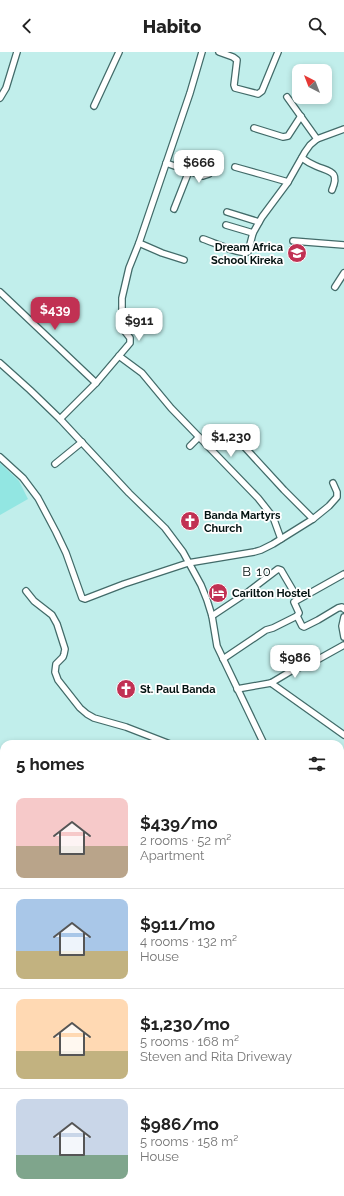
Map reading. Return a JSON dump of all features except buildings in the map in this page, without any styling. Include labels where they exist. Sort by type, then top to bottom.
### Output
[{"type":"street","points":[[0,98],[6,88],[17,52]]},
{"type":"street","points":[[94,106],[119,52]]},
{"type":"street","points":[[60,419],[96,382],[131,341],[122,325],[122,298],[129,268],[139,243],[190,93],[202,52]]},
{"type":"street","points":[[218,52],[233,57],[237,60],[234,88],[258,94],[262,91],[278,52]]},
{"type":"street","points":[[287,97],[317,139]]},
{"type":"street","points":[[254,128],[286,137],[301,116]]},
{"type":"street","points":[[203,239],[238,252],[248,252],[253,233],[288,182],[310,145],[317,139],[344,129]]},
{"type":"street","points":[[166,163],[206,176],[209,174],[213,158]]},
{"type":"street","points":[[302,158],[314,166],[334,175],[335,182],[332,190]]},
{"type":"street","points":[[235,167],[288,182]]},
{"type":"street","points":[[174,209],[189,171]]},
{"type":"street","points":[[227,212],[260,222]]},
{"type":"street","points":[[226,225],[253,233]]},
{"type":"street","points":[[293,241],[344,245]]},
{"type":"street","points":[[139,243],[162,253],[184,260]]},
{"type":"street","points":[[335,287],[344,273]]},
{"type":"street","points":[[0,292],[96,382]]},
{"type":"street","points":[[119,356],[142,373],[171,408],[271,513],[276,521],[281,539]]},
{"type":"street","points":[[0,363],[60,419],[129,493],[165,528],[183,552],[201,585],[212,616],[217,646],[262,740]]},
{"type":"street","points":[[190,446],[199,437]]},
{"type":"street","points":[[239,440],[284,490],[313,519]]},
{"type":"street","points":[[55,464],[82,442]]},
{"type":"street","points":[[0,457],[23,478],[38,498],[66,553],[84,599],[87,600],[124,584],[188,563],[254,552],[267,547],[313,519],[336,498],[337,492],[333,483]]},
{"type":"street","points":[[212,616],[248,592],[278,569],[281,570],[298,599]]},
{"type":"street","points":[[344,574],[294,602],[299,613],[297,616],[304,627],[319,620],[338,608],[342,607],[344,609]]},
{"type":"street","points":[[26,591],[34,601],[52,615],[57,624],[65,649],[63,657],[56,664],[55,672],[62,686],[80,708],[94,718],[126,727],[160,740]]},
{"type":"street","points":[[223,659],[266,630],[297,616]]},
{"type":"street","points":[[344,617],[342,626],[344,637]]},
{"type":"street","points":[[237,689],[271,683],[344,645]]},
{"type":"street","points":[[271,683],[344,736]]},
{"type":"shaded area","points":[[0,463],[19,481],[28,499],[0,515]]},
{"type":"place","name":"Dream Africa School Kireka","points":[[297,253]]},
{"type":"place","name":"Banda Martyrs Church","points":[[190,521]]},
{"type":"place","name":"Carilton Hostel","points":[[218,593]]},
{"type":"place","name":"St. Paul Banda","points":[[126,689]]},
{"type":"district","name":"B 10","points":[[257,571]]}]
